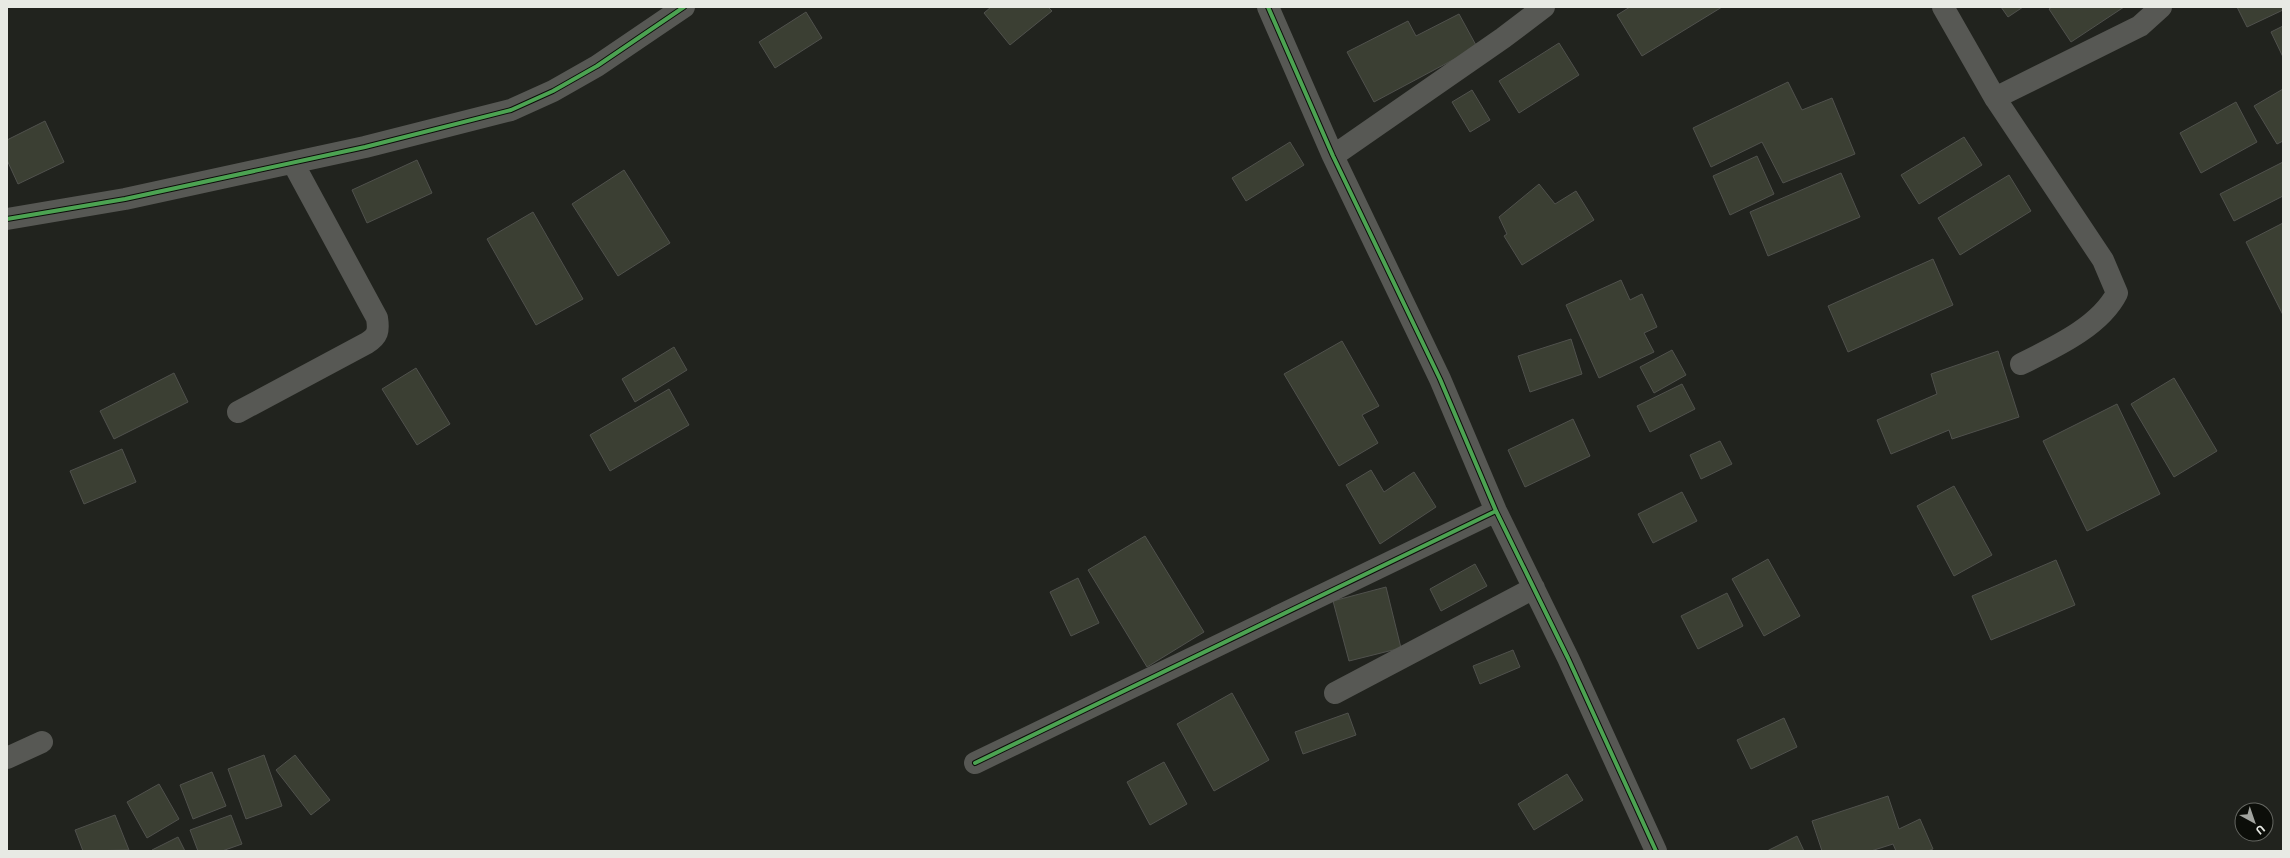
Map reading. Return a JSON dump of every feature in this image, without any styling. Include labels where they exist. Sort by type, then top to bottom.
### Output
[{"type":"street","points":[[7,219],[125,199],[293,163],[365,147],[512,110],[553,91],[597,66],[684,7]]},
{"type":"street","points":[[1268,7],[1333,156],[1440,379],[1496,511],[1534,588],[1656,851]]},
{"type":"street","points":[[1333,156],[1503,38],[1544,7]]},
{"type":"street","points":[[1943,7],[1995,98],[2103,260],[2117,294],[2103,312],[2069,340],[2021,364]]},
{"type":"street","points":[[1995,98],[2140,26],[2161,7]]},
{"type":"street","points":[[238,412],[367,343],[376,336],[379,328],[377,318],[293,163]]},
{"type":"street","points":[[975,763],[1496,511]]},
{"type":"street","points":[[1335,693],[1534,588]]},
{"type":"street","points":[[7,758],[42,742]]},
{"type":"building","points":[[991,7],[1048,7],[1052,11],[1010,45],[984,13]]},
{"type":"building","points":[[1630,7],[1722,7],[1642,56],[1617,15]]},
{"type":"building","points":[[2001,7],[2023,7],[2008,17]]},
{"type":"building","points":[[2052,7],[2124,7],[2071,42],[2049,9]]},
{"type":"building","points":[[2237,7],[2283,7],[2283,10],[2247,27]]},
{"type":"building","points":[[806,12],[822,38],[775,68],[759,42]]},
{"type":"building","points":[[1459,14],[1477,47],[1374,102],[1347,52],[1408,21],[1416,36]]},
{"type":"building","points":[[2283,26],[2283,57],[2271,32]]},
{"type":"building","points":[[1559,43],[1579,75],[1519,113],[1499,81]]},
{"type":"building","points":[[1788,82],[1802,110],[1832,98],[1855,154],[1783,183],[1762,142],[1711,167],[1693,128]]},
{"type":"building","points":[[2283,89],[2283,141],[2277,144],[2254,106]]},
{"type":"building","points":[[1472,90],[1490,120],[1470,132],[1452,102]]},
{"type":"building","points":[[2236,102],[2257,142],[2201,173],[2180,133]]},
{"type":"building","points":[[45,121],[64,162],[18,184],[7,160],[7,140]]},
{"type":"building","points":[[1964,137],[1982,165],[1919,204],[1901,175]]},
{"type":"building","points":[[1290,142],[1304,165],[1246,201],[1232,178]]},
{"type":"building","points":[[1757,156],[1774,194],[1730,215],[1713,176]]},
{"type":"building","points":[[417,160],[432,193],[367,223],[352,190]]},
{"type":"building","points":[[2283,162],[2283,196],[2234,221],[2220,194]]},
{"type":"building","points":[[624,170],[670,243],[618,276],[572,204]]},
{"type":"building","points":[[1841,173],[1860,217],[1768,256],[1750,212]]},
{"type":"building","points":[[2009,175],[2031,211],[1960,255],[1938,218]]},
{"type":"building","points":[[1539,184],[1555,204],[1576,191],[1594,220],[1522,265],[1504,236],[1507,234],[1499,217]]},
{"type":"building","points":[[533,212],[583,299],[536,325],[487,239]]},
{"type":"building","points":[[2283,223],[2283,315],[2246,242]]},
{"type":"building","points":[[1933,259],[1953,305],[1848,352],[1828,306]]},
{"type":"building","points":[[1621,280],[1630,300],[1642,294],[1657,327],[1644,333],[1654,352],[1599,378],[1566,305]]},
{"type":"building","points":[[1571,339],[1582,374],[1530,392],[1518,356]]},
{"type":"building","points":[[1342,341],[1379,406],[1362,415],[1378,443],[1339,466],[1284,374]]},
{"type":"building","points":[[674,347],[687,370],[635,402],[622,379]]},
{"type":"building","points":[[1672,350],[1686,375],[1654,393],[1640,367]]},
{"type":"building","points":[[1998,351],[2019,417],[1952,439],[1949,430],[1891,454],[1877,420],[1937,394],[1931,374]]},
{"type":"building","points":[[416,368],[450,424],[417,445],[382,389]]},
{"type":"building","points":[[174,373],[188,402],[114,439],[100,411]]},
{"type":"building","points":[[2174,378],[2217,451],[2174,477],[2131,404]]},
{"type":"building","points":[[1682,384],[1695,409],[1650,432],[1637,406]]},
{"type":"building","points":[[669,389],[689,425],[610,471],[590,435]]},
{"type":"building","points":[[2117,404],[2160,494],[2087,531],[2043,441]]},
{"type":"building","points":[[1573,419],[1590,456],[1525,487],[1508,450]]},
{"type":"building","points":[[1720,441],[1732,464],[1701,479],[1690,455]]},
{"type":"building","points":[[122,449],[136,482],[84,504],[70,471]]},
{"type":"building","points":[[1371,470],[1384,492],[1414,472],[1436,507],[1380,544],[1346,485]]},
{"type":"building","points":[[1954,486],[1992,555],[1954,576],[1917,506]]},
{"type":"building","points":[[1682,492],[1697,521],[1653,543],[1638,514]]},
{"type":"building","points":[[1145,536],[1204,632],[1147,667],[1088,570]]},
{"type":"building","points":[[1768,559],[1800,616],[1764,636],[1732,579]]},
{"type":"building","points":[[2056,560],[2075,605],[1991,640],[1972,596]]},
{"type":"building","points":[[1475,564],[1487,586],[1441,611],[1430,589]]},
{"type":"building","points":[[1078,578],[1099,623],[1071,636],[1050,592]]},
{"type":"building","points":[[1386,587],[1401,648],[1349,661],[1333,601]]},
{"type":"building","points":[[1727,593],[1743,626],[1698,649],[1681,616]]},
{"type":"building","points":[[1513,650],[1520,667],[1480,684],[1473,666]]},
{"type":"building","points":[[1232,693],[1269,760],[1214,791],[1177,724]]},
{"type":"building","points":[[1348,713],[1356,735],[1303,754],[1295,732]]},
{"type":"building","points":[[1784,718],[1797,747],[1751,769],[1737,740]]},
{"type":"building","points":[[264,755],[282,806],[246,819],[228,769]]},
{"type":"building","points":[[295,755],[330,800],[311,815],[276,770]]},
{"type":"building","points":[[1164,762],[1187,804],[1150,825],[1127,782]]},
{"type":"building","points":[[212,772],[226,806],[193,819],[180,785]]},
{"type":"building","points":[[1567,774],[1583,800],[1534,830],[1518,804]]},
{"type":"building","points":[[159,784],[179,819],[147,838],[127,802]]},
{"type":"building","points":[[1888,796],[1899,829],[1920,819],[1933,849],[1928,851],[1896,851],[1893,844],[1871,851],[1822,851],[1812,821]]},
{"type":"building","points":[[115,815],[129,850],[83,851],[75,830]]},
{"type":"building","points":[[231,815],[242,844],[222,851],[198,851],[190,830]]},
{"type":"building","points":[[1797,836],[1804,851],[1767,851]]},
{"type":"building","points":[[178,837],[185,851],[152,850]]},
{"type":"cycle path","points":[[7,219],[125,199],[365,147],[511,110],[553,91],[597,66],[684,7]]},
{"type":"cycle path","points":[[1268,7],[1333,156],[1440,379],[1496,511],[1568,658],[1656,851]]},
{"type":"cycle path","points":[[975,763],[1496,511]]}]
